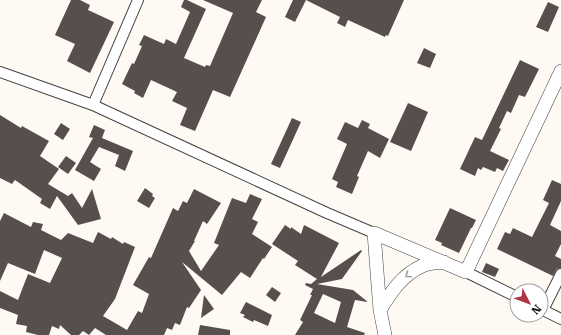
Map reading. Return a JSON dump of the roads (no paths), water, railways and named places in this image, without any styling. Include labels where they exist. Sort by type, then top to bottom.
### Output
[{"type":"street","points":[[93,105],[138,0]]},
{"type":"street","points":[[466,272],[561,71]]},
{"type":"street","points":[[0,72],[93,105],[327,213],[444,262],[509,293]]},
{"type":"street","points":[[374,233],[380,310],[384,335]]},
{"type":"street","points":[[380,310],[392,290],[405,276],[423,266],[444,262]]},
{"type":"street","points":[[549,297],[561,274]]},
{"type":"street","points":[[549,313],[561,319]]}]
